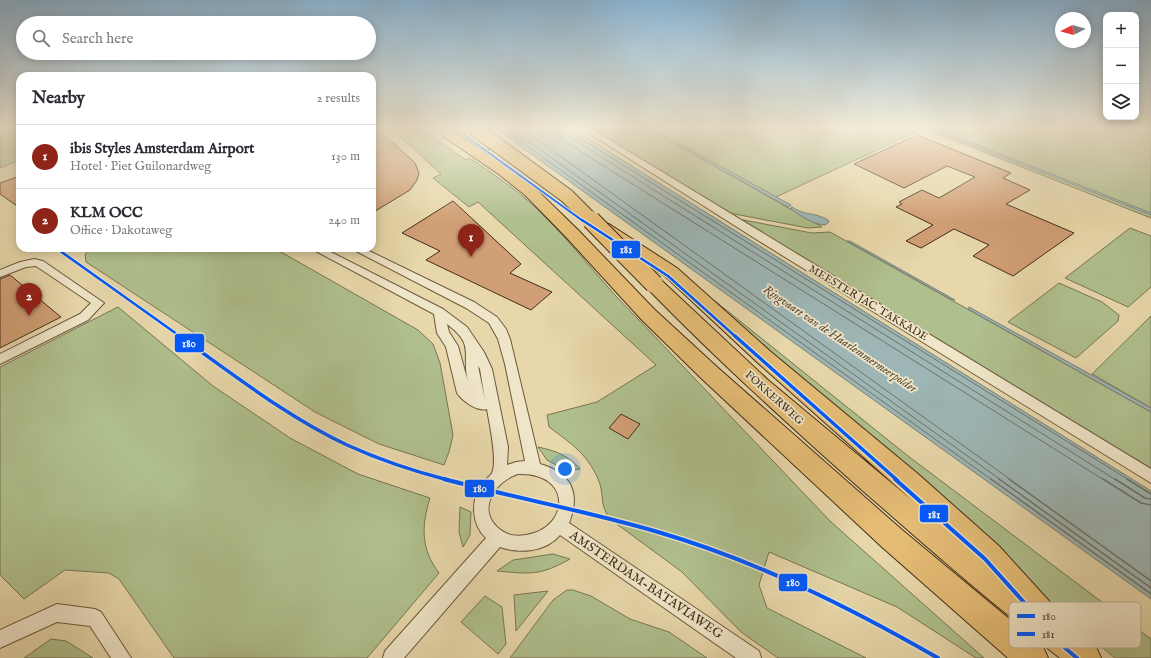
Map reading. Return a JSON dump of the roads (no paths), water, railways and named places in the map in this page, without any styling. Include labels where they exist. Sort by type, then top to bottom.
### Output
[{"type":"main road","points":[[485,159],[514,178],[533,194],[571,232],[657,324],[722,385],[829,483],[1009,639]]},
{"type":"main road","points":[[506,159],[586,216],[655,261],[676,277],[764,357],[909,482],[989,555],[1032,602]]},
{"type":"main road","name":"FOKKERWEG","points":[[516,159],[567,196],[724,353],[819,438],[941,543],[1015,602]]},
{"type":"main road","points":[[1020,648],[1032,658]]},
{"type":"street","name":"MEESTER JAC. TAKKADE","points":[[634,159],[1151,478]]},
{"type":"street","points":[[323,252],[439,312],[463,330],[480,355],[486,369],[501,447],[499,475]]},
{"type":"street","points":[[363,252],[470,305],[493,320],[500,329],[511,364],[527,443],[534,468]]},
{"type":"street","points":[[0,274],[32,262],[39,264],[98,303],[84,316],[0,359]]},
{"type":"street","points":[[439,312],[443,332],[452,346],[464,393],[494,415]]},
{"type":"street","points":[[472,343],[472,372],[479,403]]},
{"type":"street","points":[[516,468],[534,468],[545,471],[555,477],[562,485],[567,498],[566,513],[560,526],[547,538],[530,544],[513,544],[497,538],[486,527],[481,513],[482,499],[488,486],[499,475],[516,468]]},
{"type":"street","name":"AMSTERDAM-BATAVIAWEG","points":[[560,526],[752,658]]},
{"type":"street","points":[[392,658],[497,538]]},
{"type":"street","points":[[1,637],[57,613],[95,618],[122,658]]},
{"type":"water","name":"Ringvaart van de Haarlemmermeerpolder","points":[[538,159],[620,159],[1151,491],[1151,599]]},
{"type":"water","points":[[702,159],[706,159],[791,205],[788,207]]},
{"type":"water","points":[[1007,159],[1012,159],[1151,213],[1151,215]]},
{"type":"water","points":[[792,207],[801,212],[819,216],[828,220],[829,222],[825,225],[820,225],[790,208]]},
{"type":"water","points":[[847,241],[850,241],[955,300],[952,300]]},
{"type":"water","points":[[969,307],[1151,408],[1151,412],[968,309]]},
{"type":"place","name":"ibis Styles Amsterdam Airport","points":[[471,257]]},
{"type":"place","name":"KLM OCC","points":[[29,316]]}]
